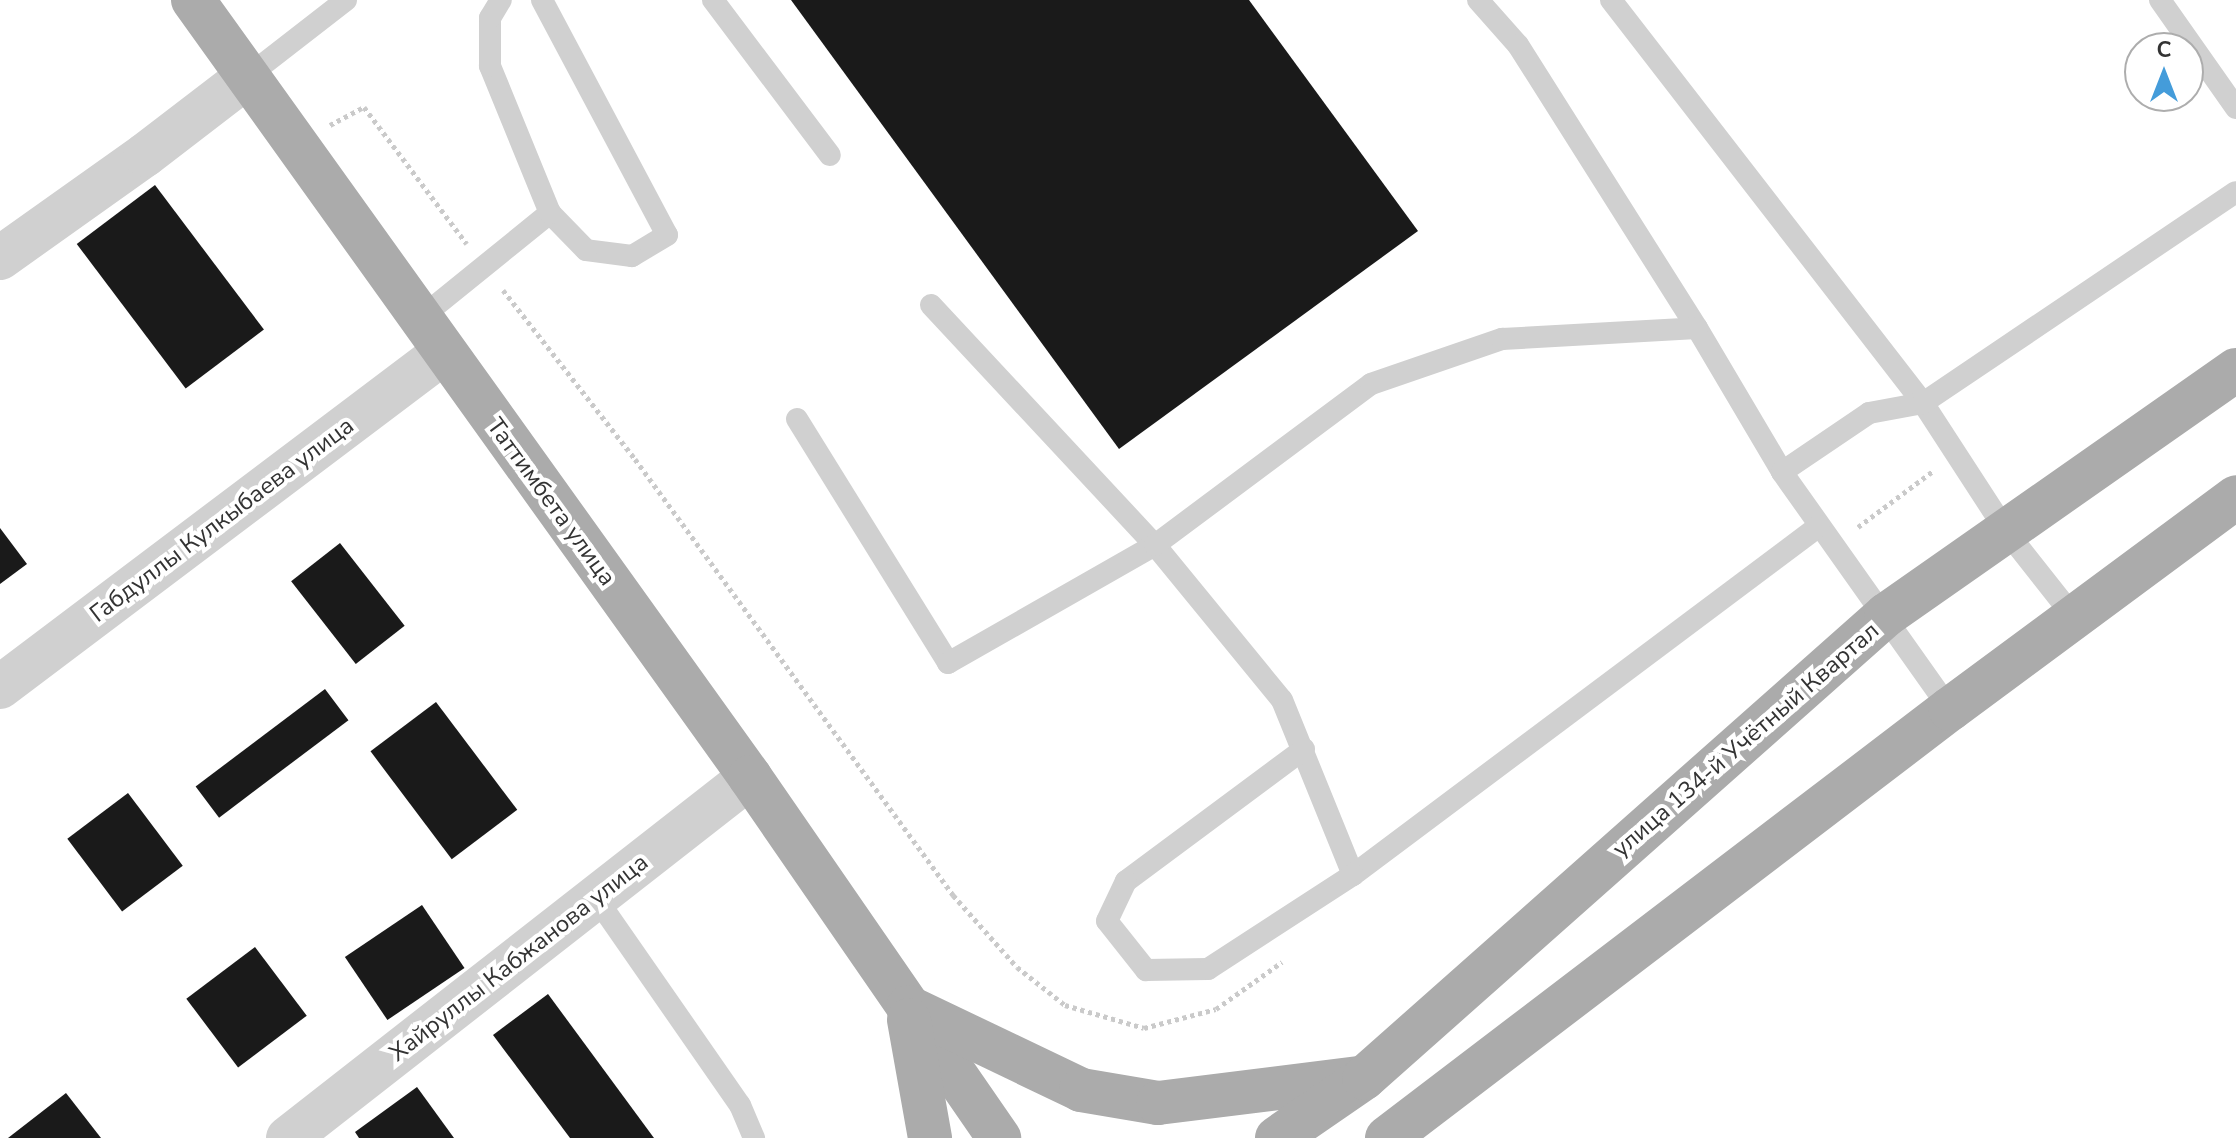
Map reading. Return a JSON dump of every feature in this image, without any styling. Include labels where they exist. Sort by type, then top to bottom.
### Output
[{"type":"main road","name":"Таттимбета улица","points":[[193,0],[750,777],[999,1138]]},
{"type":"main road","name":"улица 134-й Учётный Квартал","points":[[1277,1138],[1364,1078],[1886,615],[2236,370]]},
{"type":"main road","points":[[1387,1138],[1950,709],[2236,497]]},
{"type":"main road","points":[[906,1006],[1081,1090],[1158,1103],[1364,1078]]},
{"type":"main road","points":[[906,1006],[930,1138]]},
{"type":"street","points":[[0,258],[145,155],[248,76]]},
{"type":"street","name":"Габдуллы Кулкыбаева улица","points":[[0,687],[431,336]]},
{"type":"street","name":"Хайруллы Кабжанова улица","points":[[288,1138],[750,777]]},
{"type":"lane","points":[[248,76],[346,0]]},
{"type":"lane","points":[[501,0],[490,18],[490,66],[550,213],[586,250],[632,256],[667,235],[542,0]]},
{"type":"lane","points":[[713,0],[830,155]]},
{"type":"lane","points":[[1478,0],[1518,45],[1697,328],[1782,472],[1950,709]]},
{"type":"lane","points":[[1611,0],[1923,403],[2006,531],[2074,617]]},
{"type":"lane","points":[[2160,0],[2236,108]]},
{"type":"lane","points":[[1782,472],[1869,413],[1923,403],[2236,192]]},
{"type":"lane","points":[[431,336],[550,213]]},
{"type":"lane","points":[[931,305],[1155,545],[1282,700],[1353,875]]},
{"type":"lane","points":[[797,419],[948,663],[1155,545],[1371,384],[1502,339],[1697,328]]},
{"type":"lane","points":[[1304,749],[1126,881],[1107,921],[1146,970],[1208,969],[1353,875],[1819,526]]},
{"type":"lane","points":[[596,898],[740,1105],[754,1138]]},
{"type":"path","points":[[1834,545],[1956,453]]},
{"type":"building","points":[[791,0],[1249,0],[1418,231],[1119,449]]},
{"type":"building","points":[[155,185],[264,330],[186,389],[77,244]]},
{"type":"building","points":[[0,528],[27,564],[0,584]]},
{"type":"building","points":[[340,543],[405,626],[356,664],[291,581]]},
{"type":"building","points":[[325,689],[348,720],[219,818],[196,786]]},
{"type":"building","points":[[436,702],[517,810],[452,859],[371,751]]},
{"type":"building","points":[[128,793],[183,866],[122,911],[67,839]]},
{"type":"building","points":[[422,905],[464,968],[387,1020],[345,957]]},
{"type":"building","points":[[255,947],[307,1016],[238,1067],[186,999]]},
{"type":"building","points":[[548,994],[654,1138],[570,1138],[493,1035]]},
{"type":"building","points":[[417,1087],[454,1138],[359,1138],[355,1132]]},
{"type":"building","points":[[66,1093],[101,1138],[8,1138]]}]
